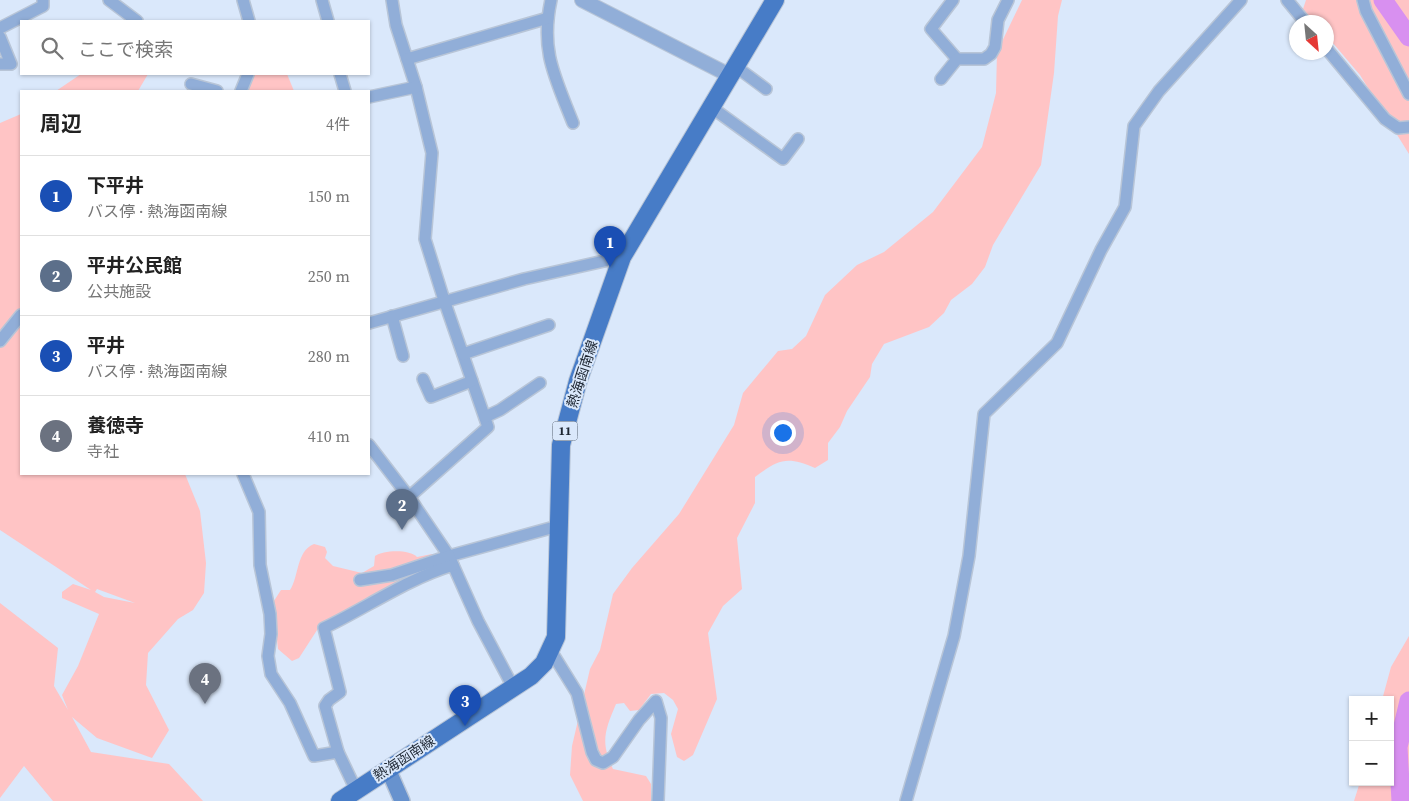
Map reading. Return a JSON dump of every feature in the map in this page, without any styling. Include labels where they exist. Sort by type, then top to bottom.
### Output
[{"type":"main road","name":"熱海函南線","points":[[340,801],[531,676],[544,663],[551,651],[558,624],[558,526],[561,445],[578,381],[622,257],[775,0]]},
{"type":"main road","points":[[388,769],[402,801]]},
{"type":"street","points":[[0,28],[36,11],[43,6],[43,0]]},
{"type":"street","points":[[109,0],[136,20]]},
{"type":"street","points":[[243,0],[248,20]]},
{"type":"street","points":[[322,0],[328,20]]},
{"type":"street","points":[[392,0],[396,25],[416,86],[432,154],[425,239],[488,427],[410,497]]},
{"type":"street","points":[[551,0],[548,18],[548,55],[572,123]]},
{"type":"street","points":[[953,0],[932,29],[957,59]]},
{"type":"street","points":[[957,59],[984,59],[991,54],[994,47],[998,20],[1008,0]]},
{"type":"street","points":[[906,801],[954,636],[969,556],[984,414],[1056,343],[1101,250],[1126,207],[1134,126],[1159,90],[1241,0]]},
{"type":"street","points":[[1287,0],[1299,15]]},
{"type":"street","points":[[1363,0],[1366,11],[1409,94]]},
{"type":"street","points":[[593,2],[766,89]]},
{"type":"street","points":[[407,60],[548,18]]},
{"type":"street","points":[[0,37],[11,64],[0,64]]},
{"type":"street","points":[[1334,58],[1385,119],[1398,128],[1409,127]]},
{"type":"street","points":[[941,79],[957,59]]},
{"type":"street","points":[[241,90],[248,75]]},
{"type":"street","points":[[340,75],[345,90]]},
{"type":"street","points":[[190,83],[214,90]]},
{"type":"street","points":[[370,97],[416,86]]},
{"type":"street","points":[[711,107],[783,159],[798,139]]},
{"type":"street","points":[[370,323],[444,300],[541,275],[622,257]]},
{"type":"street","points":[[0,341],[20,316]]},
{"type":"street","points":[[392,316],[403,356]]},
{"type":"street","points":[[463,354],[549,325]]},
{"type":"street","points":[[423,379],[431,398],[472,381]]},
{"type":"street","points":[[485,417],[500,410],[540,383]]},
{"type":"street","points":[[370,446],[410,497],[451,560],[478,621],[513,687]]},
{"type":"street","points":[[243,475],[259,512],[260,565],[270,614],[271,634],[268,656],[270,674],[290,703],[314,756],[338,752]]},
{"type":"street","points":[[360,580],[392,575],[451,560],[558,526]]},
{"type":"street","points":[[356,790],[338,752],[325,706],[329,700],[340,692],[324,628],[347,618],[451,560]]},
{"type":"street","points":[[551,651],[577,693],[592,752],[596,760],[603,763],[613,757],[639,720],[656,701],[661,718],[658,801]]},
{"type":"shaded area","points":[[1022,0],[1062,0],[1058,16],[1054,73],[1041,165],[993,245],[985,267],[972,284],[951,300],[944,313],[929,327],[884,344],[872,364],[870,377],[847,411],[840,427],[828,443],[828,460],[815,468],[797,462],[784,461],[771,466],[755,477],[755,503],[737,538],[742,589],[723,606],[708,633],[717,699],[693,755],[684,761],[677,757],[671,734],[678,709],[673,700],[664,693],[651,694],[639,710],[630,711],[624,703],[616,704],[609,721],[605,743],[609,760],[613,769],[646,776],[651,784],[651,801],[583,801],[570,775],[572,746],[590,669],[600,650],[613,594],[632,568],[679,514],[734,425],[743,393],[778,351],[792,349],[806,336],[825,295],[857,265],[884,252],[933,212],[982,147],[996,93],[997,52]]},
{"type":"shaded area","points":[[1306,0],[1409,0],[1409,154],[1360,75],[1334,44],[1334,15],[1309,15],[1303,9]]},
{"type":"shaded area","points":[[80,75],[147,75],[139,90],[57,90]]},
{"type":"shaded area","points":[[252,75],[287,75],[294,90],[247,90]]},
{"type":"shaded area","points":[[20,114],[20,475],[185,475],[200,511],[206,563],[204,593],[193,610],[178,619],[148,653],[146,685],[169,730],[152,758],[97,738],[72,717],[91,752],[169,764],[203,801],[53,801],[24,766],[0,798],[0,603],[58,648],[54,686],[68,710],[62,695],[78,666],[99,614],[62,598],[62,592],[73,584],[91,590],[0,530],[0,123]],"holes":[[[97,589],[135,603],[104,597],[95,592]]]},
{"type":"shaded area","points":[[314,544],[325,547],[327,552],[325,558],[333,566],[362,573],[374,566],[375,556],[390,552],[409,553],[417,557],[432,554],[436,556],[439,562],[319,627],[299,658],[292,661],[278,649],[275,620],[270,607],[281,590],[290,590],[304,552]]},
{"type":"shaded area","points":[[1409,636],[1409,801],[1354,801],[1359,786],[1394,786],[1394,696],[1383,696],[1391,667]]},
{"type":"waterway","points":[[1383,0],[1409,37]]},
{"type":"waterway","points":[[1401,801],[1398,747],[1409,701]]},
{"type":"place","name":"下平井","points":[[610,267]]},
{"type":"place","name":"平井公民館","points":[[402,530]]},
{"type":"place","name":"養徳寺","points":[[205,704]]},
{"type":"place","name":"平井","points":[[465,726]]}]
